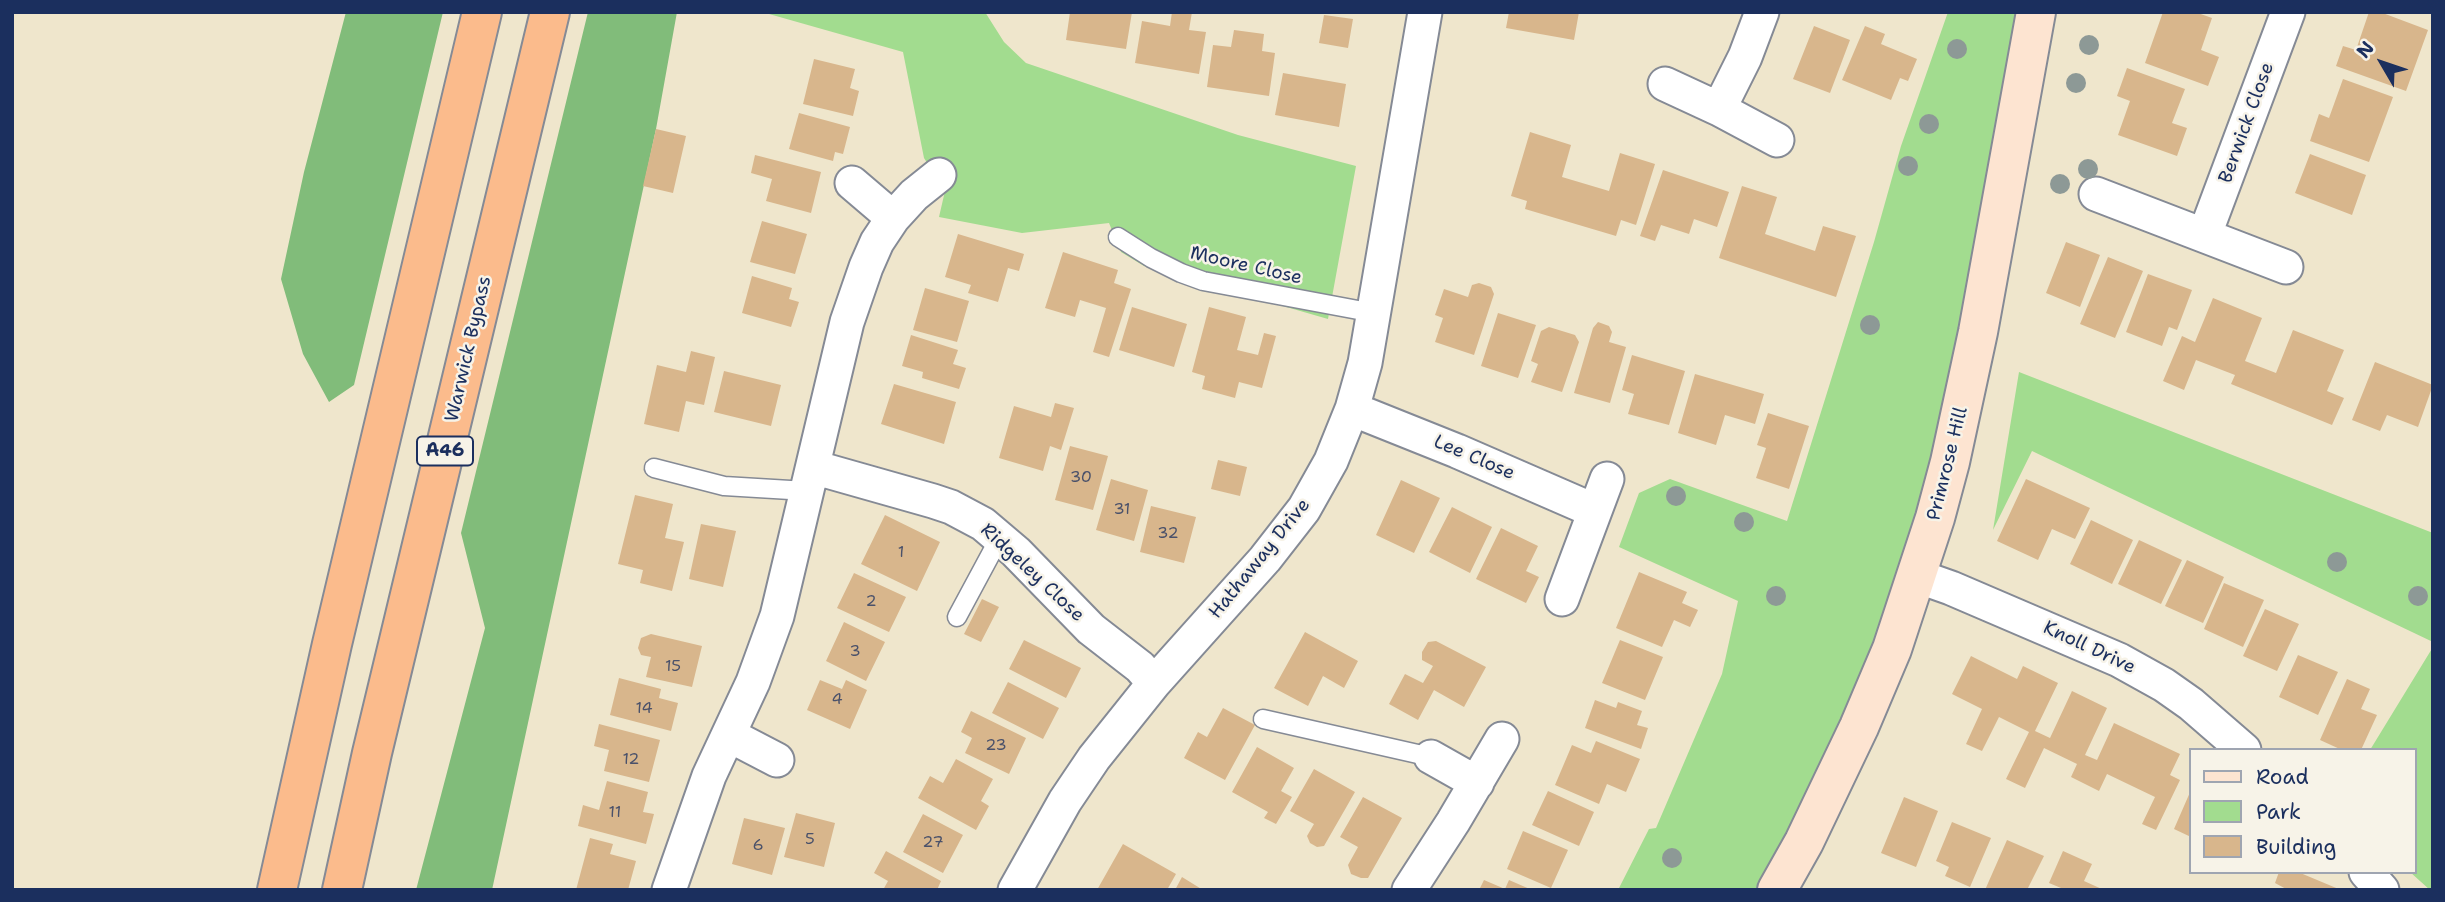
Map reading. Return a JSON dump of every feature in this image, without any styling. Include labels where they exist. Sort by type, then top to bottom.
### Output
[{"type":"highway","points":[[277,890],[332,644],[482,12]]},
{"type":"highway","name":"Warwick Bypass","points":[[342,890],[550,12]]},
{"type":"street","name":"Hathaway Drive","points":[[1015,890],[1065,801],[1094,758],[1154,683],[1265,559],[1304,509],[1331,461],[1352,410],[1365,363],[1424,12]]},
{"type":"street","points":[[1720,108],[1745,58],[1762,12]]},
{"type":"street","name":"Primrose Hill","points":[[1777,890],[1804,842],[1859,727],[1892,649],[1917,576],[1947,473],[1964,397],[2036,12]]},
{"type":"street","name":"Berwick Close","points":[[2205,234],[2288,12]]},
{"type":"street","points":[[1665,84],[1720,108],[1777,140]]},
{"type":"street","points":[[669,890],[709,776],[753,682],[777,615],[847,322],[877,242],[893,218],[914,195],[939,175]]},
{"type":"street","points":[[852,183],[893,218]]},
{"type":"street","points":[[2096,194],[2286,267]]},
{"type":"street","name":"Lee Close","points":[[1352,410],[1446,446],[1595,511]]},
{"type":"street","points":[[1562,598],[1607,478]]},
{"type":"street","name":"Ridgeley Close","points":[[810,479],[951,507],[983,524],[1000,537],[1091,629],[1140,667],[1154,683]]},
{"type":"street","name":"Knoll Drive","points":[[1917,576],[2119,660],[2191,704],[2242,748]]},
{"type":"street","points":[[729,735],[777,760]]},
{"type":"street","points":[[1409,890],[1502,739]]},
{"type":"street","points":[[1431,757],[1477,783]]},
{"type":"street","points":[[2368,874],[2382,890]]},
{"type":"lane","name":"Moore Close","points":[[1118,237],[1151,258],[1203,281],[1374,313]]},
{"type":"lane","points":[[654,468],[724,486],[810,479]]},
{"type":"lane","points":[[957,617],[1000,537]]},
{"type":"lane","points":[[1263,719],[1431,757]]},
{"type":"green space","points":[[346,12],[443,12],[354,385],[329,402],[303,354],[281,279],[304,172]]},
{"type":"green space","points":[[588,12],[677,12],[656,129],[492,890],[416,890],[485,628],[461,533]]},
{"type":"green space","points":[[762,12],[985,12],[1004,42],[1026,63],[1238,135],[1356,166],[1328,319],[1144,266],[1121,252],[1109,223],[1022,233],[939,217],[945,191],[924,158],[903,52]]},
{"type":"green space","points":[[1948,12],[2023,12],[1959,364],[1910,554],[1872,663],[1760,890],[1618,890],[1649,829],[1656,828],[1722,674],[1738,601],[1619,547],[1639,493],[1670,479],[1787,521],[1901,146]]},
{"type":"green space","points":[[2019,372],[2433,533],[2433,642],[2032,451],[1993,530]]},
{"type":"green space","points":[[2433,647],[2433,890],[2412,874],[2417,874],[2417,748],[2371,748]]},
{"type":"building","points":[[1070,12],[1132,12],[1126,49],[1066,40]]},
{"type":"building","points":[[1172,12],[1192,12],[1189,30],[1206,32],[1199,74],[1135,63],[1142,21],[1170,26]]},
{"type":"building","points":[[1509,12],[1579,12],[1574,40],[1506,28]]},
{"type":"building","points":[[2163,12],[2195,12],[2212,18],[2201,50],[2219,57],[2208,86],[2145,63]]},
{"type":"building","points":[[2369,12],[2380,12],[2428,30],[2406,91],[2336,66],[2343,46],[2356,50]]},
{"type":"building","points":[[1324,15],[1353,19],[1348,48],[1319,43]]},
{"type":"building","points":[[1814,26],[1850,40],[1830,93],[1793,79]]},
{"type":"building","points":[[1865,26],[1885,34],[1881,44],[1917,59],[1908,81],[1900,78],[1891,100],[1842,80]]},
{"type":"building","points":[[1234,30],[1264,34],[1262,51],[1275,53],[1269,96],[1207,87],[1213,45],[1231,47]]},
{"type":"building","points":[[814,59],[855,69],[850,88],[859,91],[853,116],[803,104]]},
{"type":"building","points":[[2127,68],[2185,89],[2172,123],[2187,128],[2177,156],[2118,135],[2130,101],[2117,96]]},
{"type":"building","points":[[1283,73],[1346,84],[1339,127],[1275,115]]},
{"type":"building","points":[[2343,79],[2393,97],[2369,162],[2310,141],[2319,114],[2329,118]]},
{"type":"building","points":[[799,113],[850,127],[843,154],[835,152],[833,161],[789,149]]},
{"type":"building","points":[[656,129],[686,136],[673,193],[643,186]]},
{"type":"building","points":[[1530,132],[1571,145],[1562,177],[1609,191],[1620,153],[1655,164],[1636,225],[1621,220],[1616,236],[1525,209],[1527,201],[1511,196]]},
{"type":"building","points":[[2310,154],[2366,175],[2352,215],[2295,193]]},
{"type":"building","points":[[755,155],[821,172],[811,213],[766,201],[772,179],[751,173]]},
{"type":"building","points":[[1663,170],[1729,192],[1717,227],[1694,219],[1689,234],[1661,225],[1655,241],[1640,236]]},
{"type":"building","points":[[1742,186],[1777,197],[1765,234],[1815,251],[1823,226],[1856,236],[1836,297],[1719,258]]},
{"type":"building","points":[[762,221],[807,234],[795,274],[750,262]]},
{"type":"building","points":[[958,234],[1024,254],[1019,271],[1008,268],[998,302],[968,293],[971,285],[945,277]]},
{"type":"building","points":[[2066,242],[2100,255],[2080,307],[2046,293]]},
{"type":"building","points":[[1063,252],[1118,270],[1114,283],[1131,289],[1109,357],[1093,352],[1106,308],[1080,300],[1075,317],[1045,308]]},
{"type":"building","points":[[2108,257],[2143,271],[2115,338],[2080,324]]},
{"type":"building","points":[[2148,274],[2192,290],[2177,330],[2169,327],[2162,346],[2126,332]]},
{"type":"building","points":[[752,276],[792,288],[789,299],[799,302],[791,327],[742,313]]},
{"type":"building","points":[[1479,283],[1491,287],[1494,294],[1474,355],[1435,342],[1443,318],[1435,315],[1444,289],[1468,297],[1472,285]]},
{"type":"building","points":[[925,288],[969,301],[957,342],[913,330]]},
{"type":"building","points":[[2213,298],[2262,318],[2245,361],[2276,373],[2293,330],[2344,350],[2327,391],[2344,398],[2332,425],[2231,384],[2235,375],[2196,360],[2184,390],[2163,381],[2182,336],[2195,342]]},
{"type":"building","points":[[1132,307],[1187,324],[1174,367],[1119,350]]},
{"type":"building","points":[[1209,307],[1246,317],[1237,350],[1258,355],[1264,333],[1276,336],[1262,388],[1239,382],[1235,398],[1202,389],[1205,376],[1192,372]]},
{"type":"building","points":[[1498,313],[1536,325],[1518,378],[1481,366]]},
{"type":"building","points":[[1598,322],[1609,326],[1612,332],[1609,342],[1626,347],[1610,403],[1574,393],[1593,328]]},
{"type":"building","points":[[1549,327],[1575,335],[1579,342],[1562,392],[1531,382],[1538,364],[1531,361],[1541,331]]},
{"type":"building","points":[[911,335],[958,350],[953,364],[966,368],[959,389],[922,378],[923,372],[902,366]]},
{"type":"building","points":[[691,351],[715,357],[704,405],[686,401],[679,432],[644,424],[657,365],[686,372]]},
{"type":"building","points":[[1632,355],[1685,371],[1669,425],[1628,414],[1634,394],[1622,390]]},
{"type":"building","points":[[2375,362],[2433,385],[2418,427],[2387,415],[2380,431],[2352,420]]},
{"type":"building","points":[[724,371],[781,385],[771,426],[714,412]]},
{"type":"building","points":[[1695,374],[1764,394],[1755,424],[1725,415],[1716,445],[1678,433]]},
{"type":"building","points":[[894,384],[956,402],[944,444],[881,424]]},
{"type":"building","points":[[1055,403],[1074,408],[1061,450],[1050,446],[1043,471],[999,458],[1014,406],[1051,417]]},
{"type":"building","points":[[1768,413],[1809,426],[1789,489],[1756,478],[1766,448],[1757,445]]},
{"type":"building","points":[[1070,446],[1108,456],[1093,510],[1055,500]]},
{"type":"building","points":[[1218,460],[1247,467],[1240,496],[1211,489]]},
{"type":"building","points":[[1111,479],[1148,490],[1134,541],[1096,530]]},
{"type":"building","points":[[2026,479],[2090,508],[2075,539],[2052,529],[2038,560],[1997,541]]},
{"type":"building","points":[[1401,480],[1440,498],[1414,553],[1376,535]]},
{"type":"building","points":[[635,495],[673,504],[665,538],[684,542],[672,591],[640,583],[643,570],[618,564]]},
{"type":"building","points":[[1151,506],[1196,517],[1184,563],[1140,552]]},
{"type":"building","points":[[1452,507],[1492,527],[1470,573],[1429,552]]},
{"type":"building","points":[[885,515],[940,542],[917,591],[861,564]]},
{"type":"building","points":[[2091,520],[2133,540],[2112,584],[2070,564]]},
{"type":"building","points":[[701,524],[736,531],[723,587],[689,579]]},
{"type":"building","points":[[1501,528],[1538,546],[1526,571],[1539,577],[1526,603],[1476,579]]},
{"type":"building","points":[[2139,540],[2182,560],[2161,604],[2118,584]]},
{"type":"building","points":[[2187,560],[2224,577],[2203,623],[2165,606]]},
{"type":"building","points":[[1639,572],[1687,592],[1682,603],[1698,610],[1690,627],[1674,620],[1662,647],[1616,628]]},
{"type":"building","points":[[854,573],[906,597],[889,632],[837,608]]},
{"type":"building","points":[[2224,583],[2264,600],[2243,647],[2204,629]]},
{"type":"building","points":[[982,599],[999,607],[981,642],[964,634]]},
{"type":"building","points":[[2265,609],[2299,624],[2277,671],[2243,656]]},
{"type":"building","points":[[844,622],[885,642],[866,681],[826,661]]},
{"type":"building","points":[[1305,632],[1358,661],[1344,688],[1323,676],[1308,706],[1274,688]]},
{"type":"building","points":[[651,634],[702,646],[692,687],[646,677],[651,657],[641,655],[638,648],[641,638]]},
{"type":"building","points":[[1024,640],[1081,668],[1066,698],[1009,669]]},
{"type":"building","points":[[1620,640],[1663,657],[1645,700],[1602,683]]},
{"type":"building","points":[[1436,641],[1486,667],[1464,707],[1434,690],[1418,720],[1389,704],[1405,674],[1423,683],[1433,666],[1422,660],[1422,652],[1428,642]]},
{"type":"building","points":[[2298,655],[2338,672],[2318,715],[2279,697]]},
{"type":"building","points":[[1971,656],[2017,679],[2023,666],[2058,683],[2035,731],[2050,738],[2072,691],[2107,708],[2085,755],[2097,760],[2114,723],[2180,754],[2170,775],[2180,780],[2156,830],[2142,824],[2155,797],[2107,774],[2099,791],[2071,777],[2077,764],[2044,748],[2025,788],[2006,779],[2029,732],[1999,717],[1982,751],[1966,744],[1982,709],[1952,694]]},
{"type":"building","points":[[619,678],[661,689],[659,698],[678,703],[671,731],[610,715]]},
{"type":"building","points":[[2347,679],[2370,689],[2361,709],[2377,715],[2362,748],[2338,748],[2320,740]]},
{"type":"building","points":[[820,680],[842,689],[846,680],[867,690],[850,729],[807,710]]},
{"type":"building","points":[[1008,682],[1059,708],[1043,739],[992,713]]},
{"type":"building","points":[[1595,700],[1616,708],[1618,702],[1642,711],[1637,725],[1648,728],[1641,749],[1585,728]]},
{"type":"building","points":[[1223,708],[1255,725],[1225,780],[1184,758],[1198,732],[1207,737]]},
{"type":"building","points":[[971,711],[1026,738],[1009,774],[965,753],[972,738],[961,732]]},
{"type":"building","points":[[599,724],[660,740],[649,782],[604,771],[609,750],[594,746]]},
{"type":"building","points":[[1596,741],[1640,759],[1626,792],[1607,784],[1599,804],[1555,785],[1572,745],[1591,753]]},
{"type":"building","points":[[1257,747],[1294,768],[1281,791],[1292,797],[1276,824],[1264,818],[1268,812],[1232,792]]},
{"type":"building","points":[[956,759],[993,779],[981,801],[989,806],[976,830],[918,798],[930,776],[943,783]]},
{"type":"building","points":[[1314,769],[1355,792],[1324,846],[1317,847],[1310,843],[1307,836],[1314,824],[1290,811]]},
{"type":"building","points":[[607,781],[648,792],[643,812],[654,814],[646,844],[578,826],[583,805],[599,810]]},
{"type":"building","points":[[1548,791],[1594,812],[1579,846],[1532,825]]},
{"type":"building","points":[[2190,792],[2190,837],[2174,829]]},
{"type":"building","points":[[1363,797],[1402,818],[1368,878],[1351,874],[1348,865],[1358,847],[1340,837]]},
{"type":"building","points":[[1904,797],[1938,811],[1916,867],[1881,853]]},
{"type":"building","points":[[796,813],[835,823],[824,867],[784,857]]},
{"type":"building","points":[[923,814],[963,835],[943,873],[903,852]]},
{"type":"building","points":[[744,818],[785,828],[772,875],[732,864]]},
{"type":"building","points":[[1952,822],[1991,838],[1970,887],[1945,876],[1949,867],[1936,861]]},
{"type":"building","points":[[1523,831],[1568,850],[1551,888],[1507,869]]},
{"type":"building","points":[[590,838],[613,844],[610,854],[636,861],[628,890],[576,890]]},
{"type":"building","points":[[2007,840],[2044,856],[2027,890],[1985,890]]},
{"type":"building","points":[[1123,844],[1176,874],[1167,890],[1097,890]]},
{"type":"building","points":[[886,851],[941,881],[937,890],[883,890],[888,881],[874,873]]},
{"type":"building","points":[[2063,851],[2092,864],[2084,881],[2104,890],[2060,890],[2061,888],[2049,883]]},
{"type":"building","points":[[2278,874],[2303,874],[2341,890],[2288,890],[2275,883]]},
{"type":"building","points":[[1182,877],[1203,890],[1175,890]]},
{"type":"building","points":[[1484,880],[1505,889],[1509,880],[1532,890],[1479,890]]}]
